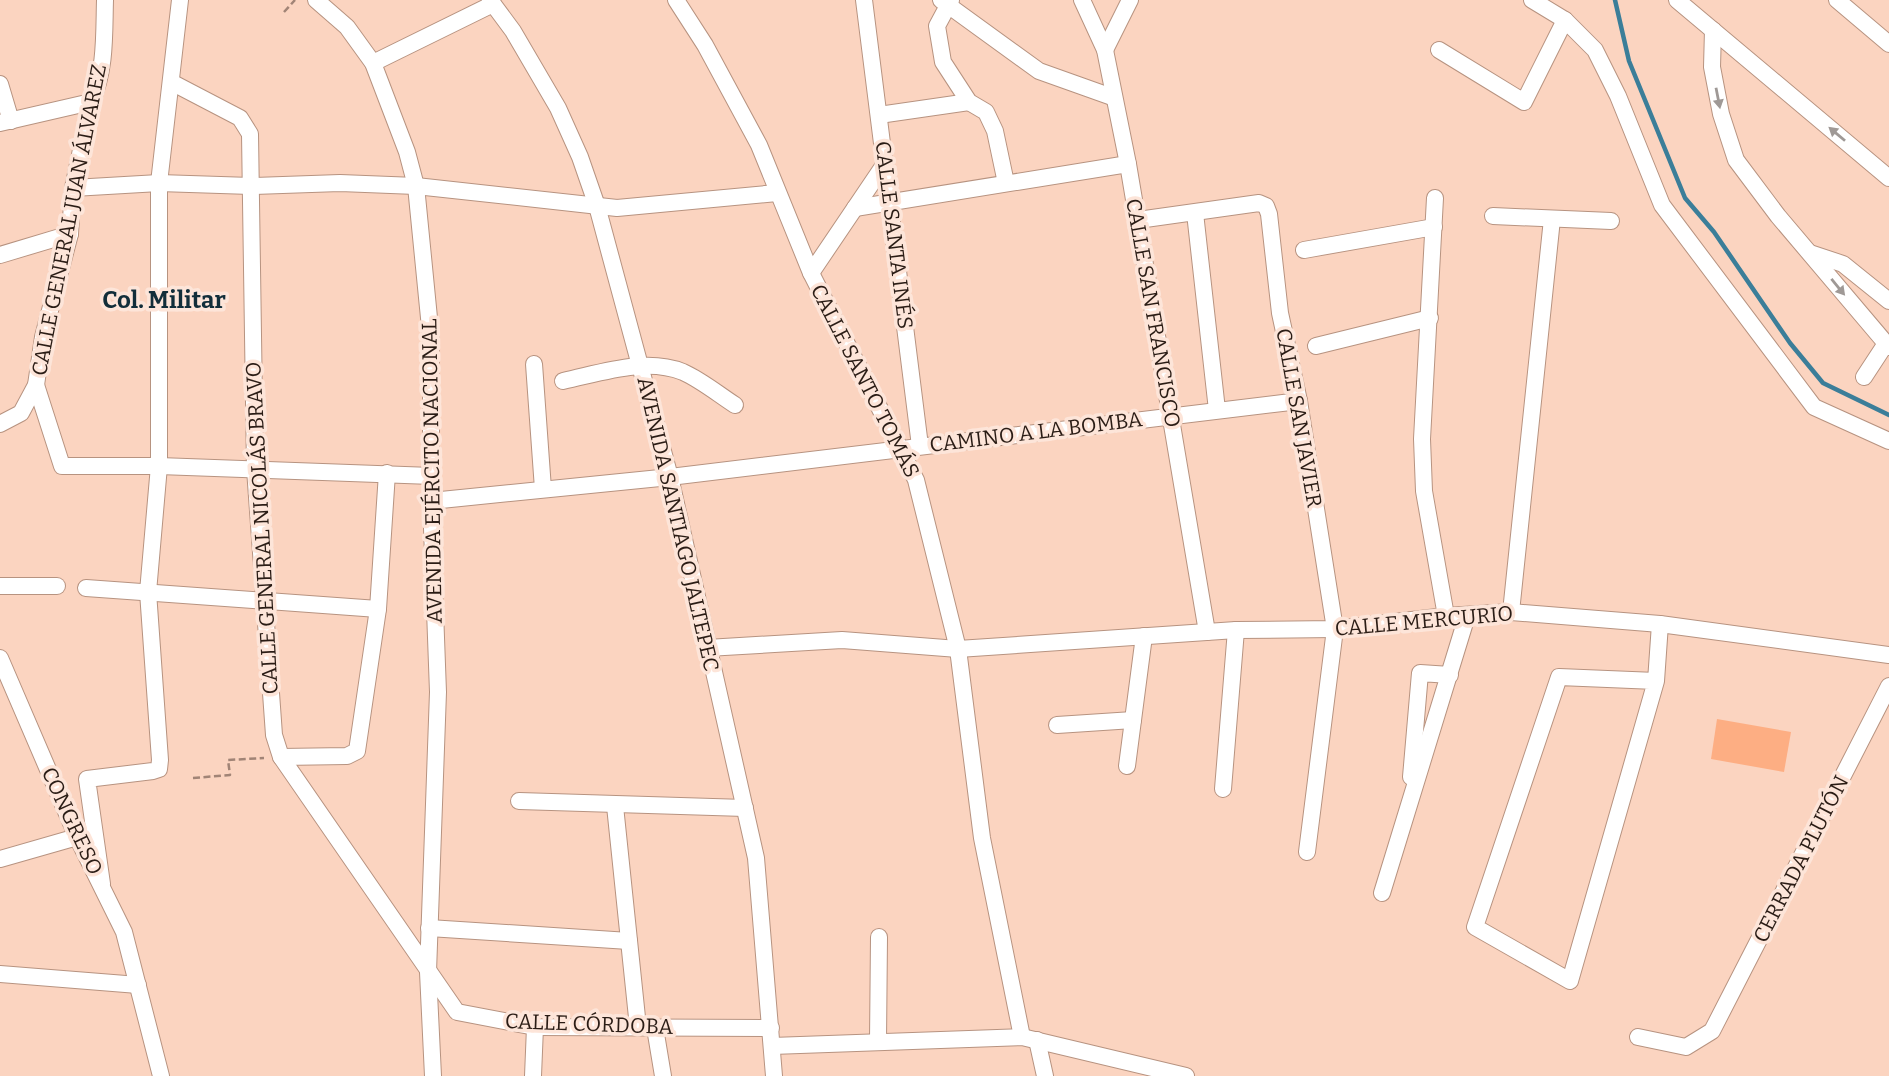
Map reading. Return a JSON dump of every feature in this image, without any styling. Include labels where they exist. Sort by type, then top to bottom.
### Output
[{"type":"street","name":"CALLE GENERAL JUAN ÁLVAREZ","points":[[0,424],[21,414],[36,385],[43,337],[70,234],[73,188],[91,102],[98,89],[104,0]]},
{"type":"street","points":[[102,884],[88,779],[159,769],[148,592],[159,466],[159,183],[180,0]]},
{"type":"street","name":"AVENIDA EJÉRCITO NACIONAL","points":[[316,0],[347,27],[373,63],[407,152],[416,186],[432,338],[431,501],[438,692],[428,972],[433,1076]]},
{"type":"street","name":"CALLE SANTO TOMÁS","points":[[676,0],[705,45],[759,145],[811,273],[916,480],[958,649],[982,838],[1030,1039],[1045,1076]]},
{"type":"street","points":[[864,0],[879,115]]},
{"type":"street","name":"CALLE SAN FRANCISCO","points":[[1082,0],[1105,50],[1112,97],[1128,164],[1207,632]]},
{"type":"street","points":[[1105,50],[1130,0]]},
{"type":"street","points":[[1532,0],[1564,20],[1595,50],[1618,96],[1662,205],[1814,407],[1889,441]]},
{"type":"street","points":[[1676,0],[1889,178]]},
{"type":"street","points":[[1837,0],[1889,44]]},
{"type":"street","points":[[373,63],[491,2]]},
{"type":"street","name":"AVENIDA SANTIAGO JALTEPEC","points":[[491,2],[513,31],[558,108],[597,206],[670,477],[756,858],[774,1076]]},
{"type":"street","points":[[1006,183],[995,131],[986,112],[969,102],[943,62],[937,26],[947,2],[1039,71],[1112,97]]},
{"type":"street","points":[[1439,50],[1524,102],[1564,20]]},
{"type":"street","points":[[1713,30],[1712,67],[1721,114],[1736,160],[1887,346],[1864,377]]},
{"type":"street","name":"CALLE GENERAL NICOLÁS BRAVO","points":[[171,82],[246,124],[250,134],[255,469],[262,599],[274,735],[281,758],[428,972]]},
{"type":"street","points":[[0,84],[5,122],[91,102]]},
{"type":"street","name":"CALLE SANTA INÉS","points":[[920,446],[879,115],[969,102]]},
{"type":"street","points":[[855,208],[1128,164]]},
{"type":"street","points":[[811,273],[884,165]]},
{"type":"street","points":[[73,188],[159,183],[251,186],[340,183],[416,186],[617,208],[777,193]]},
{"type":"street","points":[[1435,198],[1422,439],[1424,491],[1446,616]]},
{"type":"street","name":"CALLE SAN JAVIER","points":[[1195,213],[1259,203],[1266,206],[1286,349],[1299,401],[1335,629],[1307,852]]},
{"type":"street","points":[[1138,220],[1195,213],[1217,410]]},
{"type":"street","points":[[1493,216],[1611,221]]},
{"type":"street","points":[[1511,612],[1552,219]]},
{"type":"street","points":[[1304,250],[1434,227]]},
{"type":"street","points":[[0,255],[70,234]]},
{"type":"street","points":[[1810,253],[1843,264],[1889,301]]},
{"type":"street","points":[[1316,346],[1430,318]]},
{"type":"street","points":[[534,364],[543,489]]},
{"type":"street","points":[[563,381],[640,366],[682,372],[735,405]]},
{"type":"street","points":[[36,385],[62,466],[159,466],[432,476]]},
{"type":"street","name":"CAMINO A LA BOMBA","points":[[431,501],[670,477],[1299,401]]},
{"type":"street","points":[[281,758],[347,756],[356,751],[378,609],[387,473]]},
{"type":"street","points":[[0,586],[57,586]]},
{"type":"street","points":[[86,588],[378,609]]},
{"type":"street","name":"CALLE MERCURIO","points":[[707,648],[842,640],[958,649],[1236,630],[1335,629],[1446,616],[1467,617],[1511,612],[1660,624],[1889,655]]},
{"type":"street","points":[[1382,892],[1467,617]]},
{"type":"street","points":[[1656,681],[1559,677],[1475,927],[1570,981],[1656,681],[1660,624]]},
{"type":"street","points":[[1223,789],[1236,630]]},
{"type":"street","points":[[1127,766],[1144,636]]},
{"type":"street","name":"CONGRESO","points":[[0,658],[77,837],[124,932],[161,1076]]},
{"type":"street","points":[[1408,809],[1420,673],[1450,675]]},
{"type":"street","name":"CERRADA PLUTÓN","points":[[1638,1037],[1686,1047],[1712,1031],[1889,686]]},
{"type":"street","points":[[1057,725],[1133,720]]},
{"type":"street","points":[[519,801],[745,808]]},
{"type":"street","points":[[615,806],[629,941],[646,1028],[663,1076]]},
{"type":"street","points":[[0,859],[77,837]]},
{"type":"street","points":[[429,928],[629,941]]},
{"type":"street","points":[[878,1041],[879,937]]},
{"type":"street","name":"CALLE CÓRDOBA","points":[[428,972],[457,1012],[470,1017],[535,1027],[771,1028]]},
{"type":"street","points":[[0,974],[138,985]]},
{"type":"street","points":[[533,1076],[535,1027]]},
{"type":"street","points":[[772,1046],[878,1041],[1030,1039],[1186,1076]]},
{"type":"path","points":[[284,12],[295,0]]},
{"type":"path","points":[[193,778],[230,775],[228,760],[281,758]]},
{"type":"shaded area","points":[[1717,719],[1791,732],[1784,772],[1711,759]]},
{"type":"waterway","points":[[1615,0],[1629,61],[1685,198],[1714,232],[1790,343],[1823,383],[1889,415]]},
{"type":"district","name":"Col. Militar","points":[[164,300]]}]
